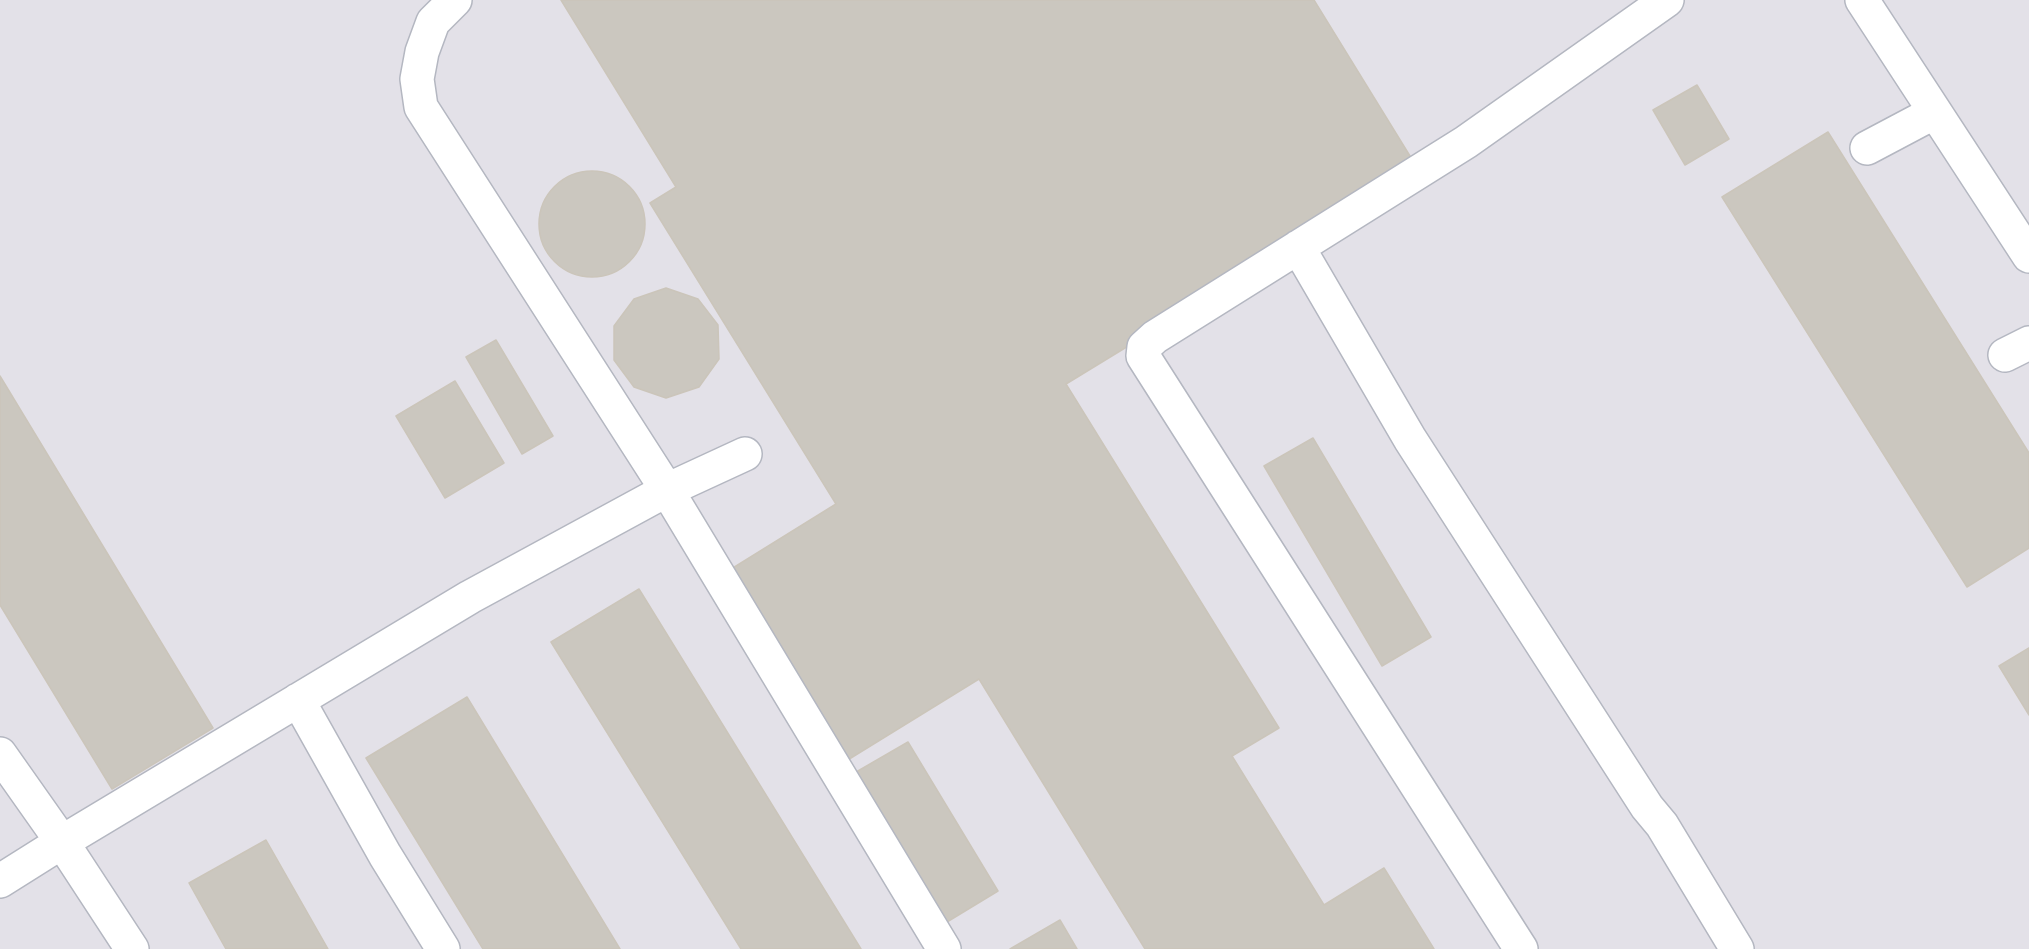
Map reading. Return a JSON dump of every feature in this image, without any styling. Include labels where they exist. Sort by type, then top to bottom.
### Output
[{"type":"lane","points":[[455,0],[433,22],[422,52],[417,79],[421,107],[667,490],[944,949]]},
{"type":"lane","points":[[1521,949],[1143,356],[1144,347],[1155,337],[1466,142],[1667,0]]},
{"type":"lane","points":[[1862,0],[2029,256]]},
{"type":"lane","points":[[1867,148],[1935,112]]},
{"type":"lane","points":[[1298,247],[1410,439],[1647,807],[1662,825],[1737,949]]},
{"type":"lane","points":[[0,881],[470,597],[667,490],[745,454]]},
{"type":"lane","points":[[298,700],[385,855],[443,949]]},
{"type":"lane","points":[[0,754],[62,842],[132,949]]},
{"type":"shaded area","points":[[0,0],[2029,0],[2029,949],[0,949]]},
{"type":"building","points":[[561,0],[1314,0],[1418,169],[1066,384],[1279,728],[1232,756],[1324,905],[1384,868],[1434,949],[1145,949],[979,679],[846,761],[728,571],[836,504],[650,203],[676,187]]},
{"type":"building","points":[[1697,85],[1729,139],[1685,165],[1653,110]]},
{"type":"building","points":[[1828,132],[2029,453],[2029,548],[1967,587],[1722,197]]},
{"type":"building","points":[[592,171],[612,175],[630,186],[641,204],[645,224],[641,244],[630,262],[612,273],[592,277],[572,273],[554,262],[543,244],[539,224],[543,204],[554,186],[572,175]]},
{"type":"building","points":[[666,288],[698,299],[718,325],[719,359],[699,387],[666,398],[634,387],[614,360],[614,326],[634,299]]},
{"type":"building","points":[[496,340],[553,436],[522,454],[466,357]]},
{"type":"building","points":[[0,376],[213,728],[112,789],[0,605]]},
{"type":"building","points":[[455,381],[504,463],[445,498],[396,416]]},
{"type":"building","points":[[1313,438],[1431,637],[1382,666],[1264,466]]},
{"type":"building","points":[[639,589],[861,949],[741,949],[551,642]]},
{"type":"building","points":[[2029,648],[2029,715],[1999,666]]},
{"type":"building","points":[[467,697],[620,949],[483,949],[366,758]]},
{"type":"building","points":[[908,742],[998,891],[942,925],[851,775]]},
{"type":"building","points":[[266,840],[328,949],[226,949],[189,883]]},
{"type":"building","points":[[1060,920],[1077,949],[1010,949]]}]
